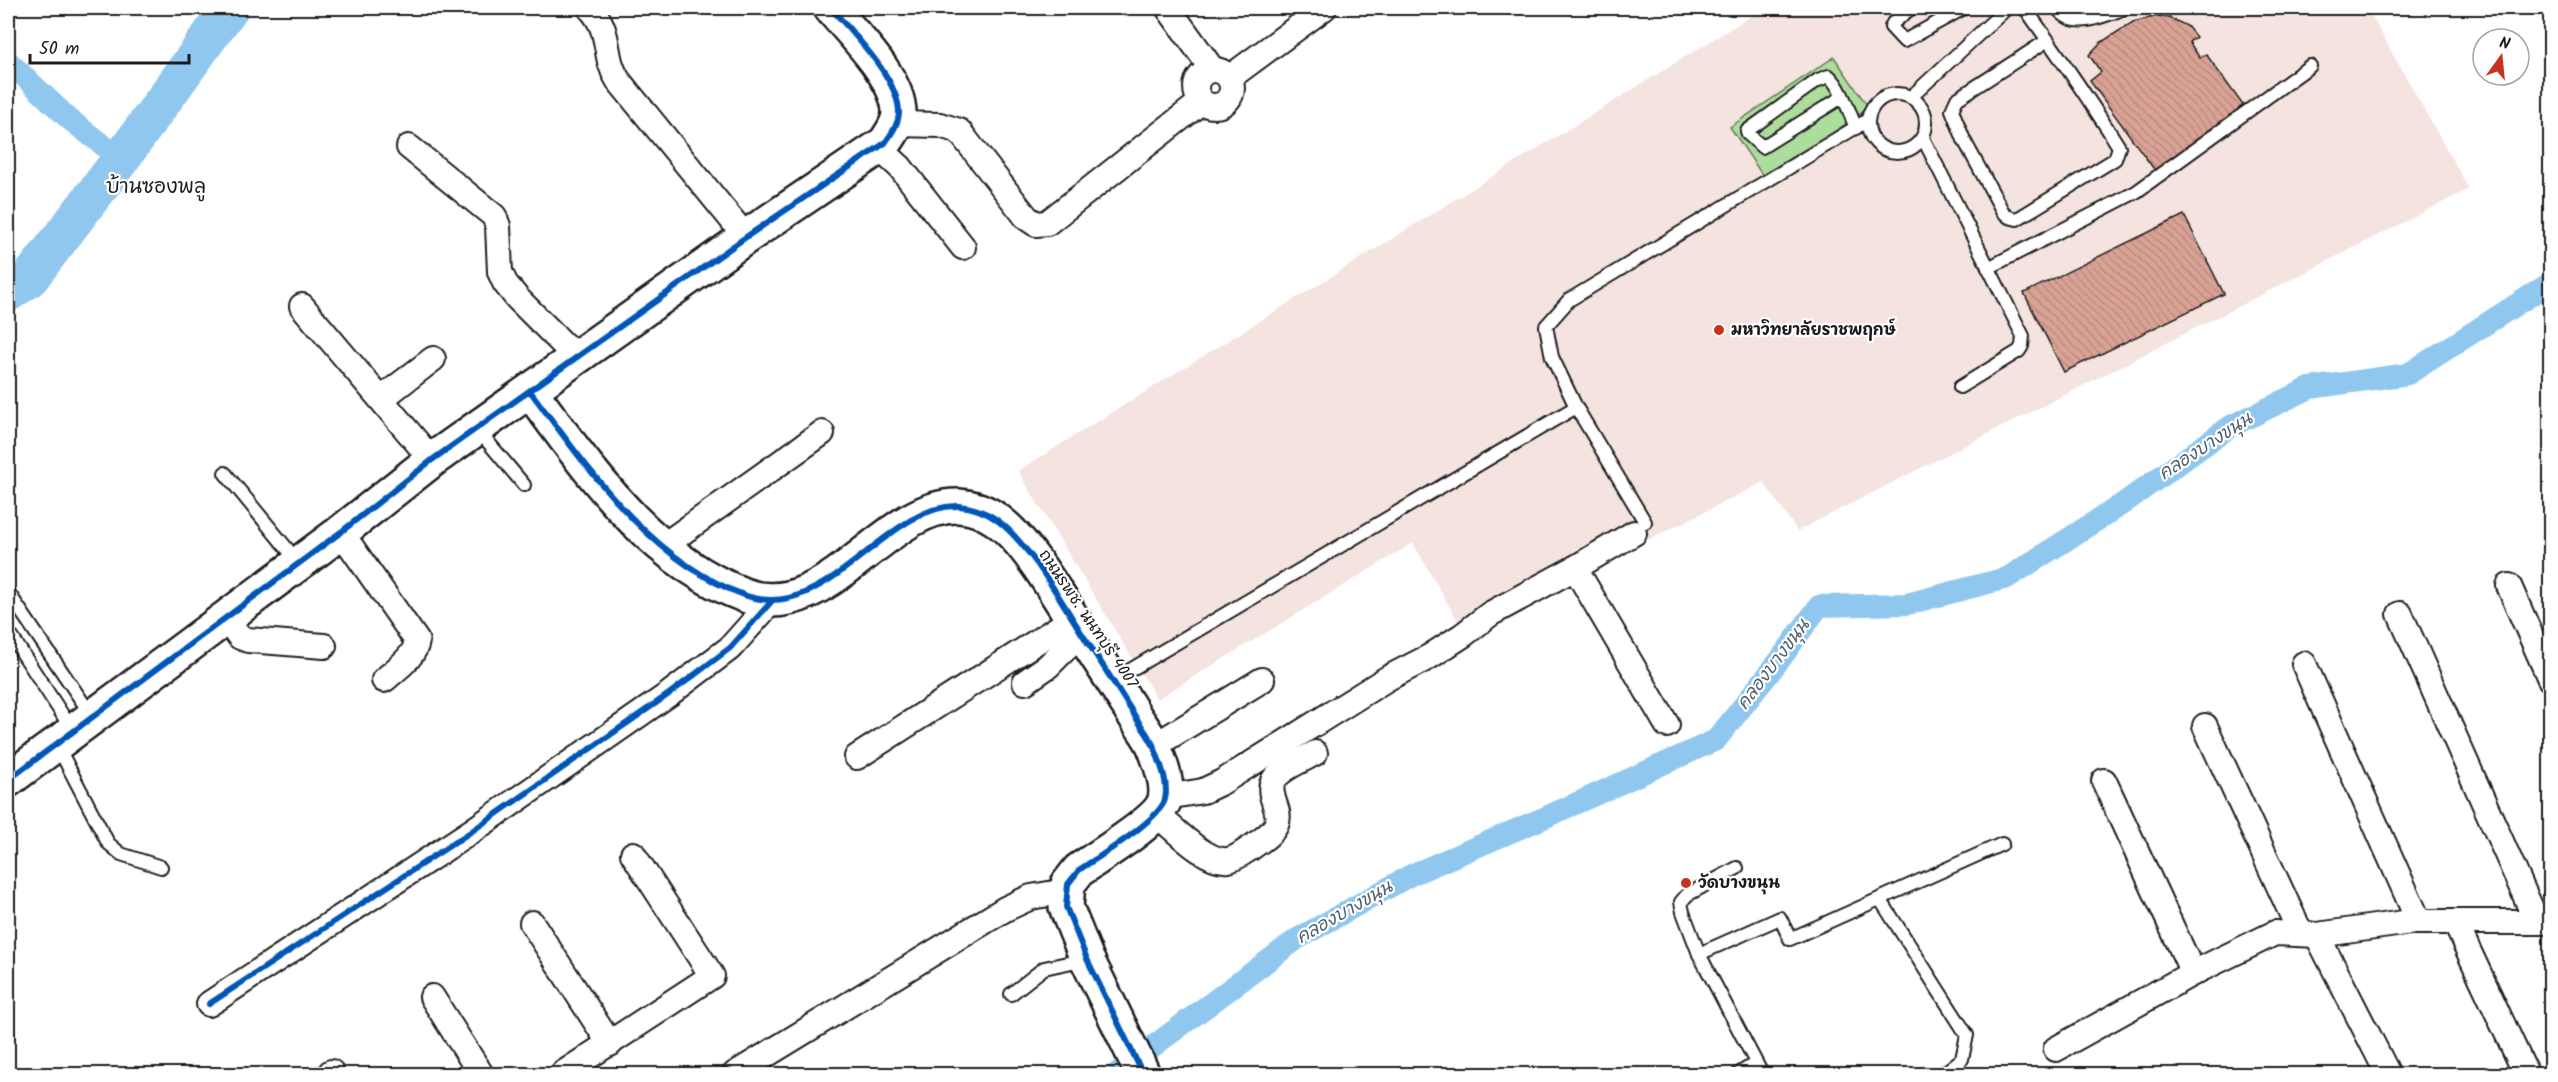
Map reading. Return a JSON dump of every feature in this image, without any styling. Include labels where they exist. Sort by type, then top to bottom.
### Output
[{"type":"street","points":[[590,8],[602,23],[607,37],[612,70],[618,80],[746,237]]},
{"type":"street","points":[[831,8],[886,74],[896,97],[899,111],[888,136],[900,167],[963,247]]},
{"type":"street","points":[[8,780],[341,532],[432,460],[888,136],[940,125],[959,130],[1028,218],[1036,224],[1047,223],[1202,102],[1208,106],[1225,103],[1231,97],[1233,90],[1168,8]]},
{"type":"street","points":[[1220,74],[1324,8]]},
{"type":"street","points":[[409,147],[494,216],[498,226],[500,272],[505,283],[576,357]]},
{"type":"street","points":[[302,306],[432,460]]},
{"type":"street","points":[[381,399],[433,358]]},
{"type":"street","points":[[209,1004],[472,831],[669,694],[730,648],[771,602],[742,594],[719,584],[663,546],[602,485],[530,391]]},
{"type":"street","points":[[663,546],[822,433]]},
{"type":"street","name":"ถนนรพช. นนทบุรี 4007","points":[[771,602],[791,598],[811,589],[923,515],[959,506],[980,510],[998,520],[1029,555],[1113,680],[1154,746],[1165,780],[1161,806]]},
{"type":"street","points":[[1143,1074],[1087,959],[1066,907],[1065,891],[1072,877],[1161,806],[1222,782],[1369,690],[1429,657],[1490,614],[1575,568],[1640,527]]},
{"type":"street","points":[[341,532],[417,641],[415,650],[384,680]]},
{"type":"street","points":[[1575,568],[1667,725]]},
{"type":"street","points":[[2509,586],[2550,679]]},
{"type":"street","points":[[2056,1049],[2193,973],[2275,933],[2309,935],[2419,922],[2544,922],[2400,614]]},
{"type":"street","points":[[225,618],[240,637],[248,640],[324,646]]},
{"type":"street","points":[[1025,682],[1048,666],[1076,626]]},
{"type":"street","points":[[857,757],[1076,626]]},
{"type":"street","points":[[2304,664],[2419,922]]},
{"type":"street","points":[[1154,746],[1262,680]]},
{"type":"street","points":[[2205,726],[2309,935],[2388,1074]]},
{"type":"street","points":[[1161,806],[1203,853],[1216,859],[1229,860],[1246,851],[1270,833],[1276,825],[1278,818],[1271,794],[1273,781],[1281,772],[1315,753]]},
{"type":"street","points":[[2104,781],[2193,973]]},
{"type":"street","points":[[562,1074],[712,976],[633,854]]},
{"type":"street","points":[[735,1074],[1005,909],[1031,897],[1065,891]]},
{"type":"street","points":[[2455,922],[2526,1074]]},
{"type":"street","points":[[532,923],[610,1044]]},
{"type":"street","points":[[432,997],[481,1074]]},
{"type":"lane","points":[[1911,8],[1891,27],[1903,40],[1920,33],[1957,9]]},
{"type":"lane","points":[[1911,97],[2002,8]]},
{"type":"lane","points":[[2025,8],[2048,40],[2097,112],[2118,147],[2118,152],[2115,159],[2017,219],[2003,212],[1964,140],[1952,110],[1957,99],[2048,40]]},
{"type":"lane","points":[[2057,8],[2062,14],[2088,21],[2127,8]]},
{"type":"lane","points":[[1988,268],[2136,192],[2310,66]]},
{"type":"lane","points":[[1842,97],[1762,147],[1748,134],[1747,131],[1826,76],[1832,78],[1842,97],[1856,128]]},
{"type":"lane","points":[[1900,94],[1911,97],[1920,104],[1926,115],[1926,127],[1923,138],[1916,146],[1908,150],[1888,151],[1873,139],[1868,120],[1871,110],[1879,100],[1889,95],[1900,94]]},
{"type":"lane","points":[[1640,527],[1552,357],[1546,326],[1569,300],[1868,120]]},
{"type":"lane","points":[[1923,138],[2023,336],[2022,346],[1960,387]]},
{"type":"lane","points":[[1113,680],[1576,407]]},
{"type":"lane","points":[[477,429],[524,485]]},
{"type":"lane","points":[[225,473],[298,562]]},
{"type":"lane","points":[[8,592],[74,731],[108,843],[121,854],[161,867]]},
{"type":"lane","points":[[8,631],[74,731]]},
{"type":"lane","points":[[1699,954],[1780,918],[1790,939],[2002,844]]},
{"type":"lane","points":[[1737,868],[1687,895],[1681,902],[1699,954],[1759,1069],[1738,1074]]},
{"type":"lane","points":[[1880,899],[1967,1035],[1962,1059],[1943,1074]]},
{"type":"lane","points":[[1011,994],[1044,968],[1087,959]]},
{"type":"shaded area","name":"มหาวิทยาลัยราชพฤกษ์","points":[[1764,8],[2367,8],[2469,189],[1797,531],[1764,482],[1464,632],[1413,543],[1157,699],[1018,471]]},
{"type":"green space","points":[[1834,57],[1869,108],[1765,179],[1730,127]]},
{"type":"building","points":[[2158,16],[2168,17],[2187,26],[2196,37],[2189,42],[2200,58],[2206,54],[2245,108],[2156,172],[2090,81],[2101,72],[2089,55],[2100,43],[2133,22]]},
{"type":"building","points":[[2184,215],[2224,294],[2064,372],[2024,293]]},
{"type":"waterway","points":[[8,293],[30,278],[121,159],[230,8]]},
{"type":"waterway","points":[[8,61],[69,119],[121,159]]},
{"type":"waterway","name":"คลองบางขนุน","points":[[1116,1074],[1297,939],[1411,875],[1716,740],[1819,606],[1907,604],[2007,578],[2121,505],[2231,426],[2310,388],[2408,374],[2550,283]]},
{"type":"cycle path","points":[[8,780],[341,532],[432,460],[746,237],[885,143],[896,126],[899,114],[892,86],[873,57],[831,8]]},
{"type":"cycle path","points":[[530,391],[598,480],[650,535],[679,559],[710,579],[744,595],[774,600],[802,594],[829,580],[906,523],[932,510],[959,506],[979,510],[997,520],[1022,544],[1034,559],[1150,740],[1165,780],[1166,793],[1161,807],[1153,817],[1128,837],[1079,870],[1068,884],[1066,907],[1087,959],[1143,1074]]},
{"type":"cycle path","points":[[209,1004],[472,831],[669,694],[730,648],[771,602]]},
{"type":"place","name":"มหาวิทยาลัยราชพฤกษ์","points":[[1719,330]]},
{"type":"place","name":"วัดบางขนุน","points":[[1686,883]]},
{"type":"district","name":"บ้านซองพลู","points":[[156,188]]}]
